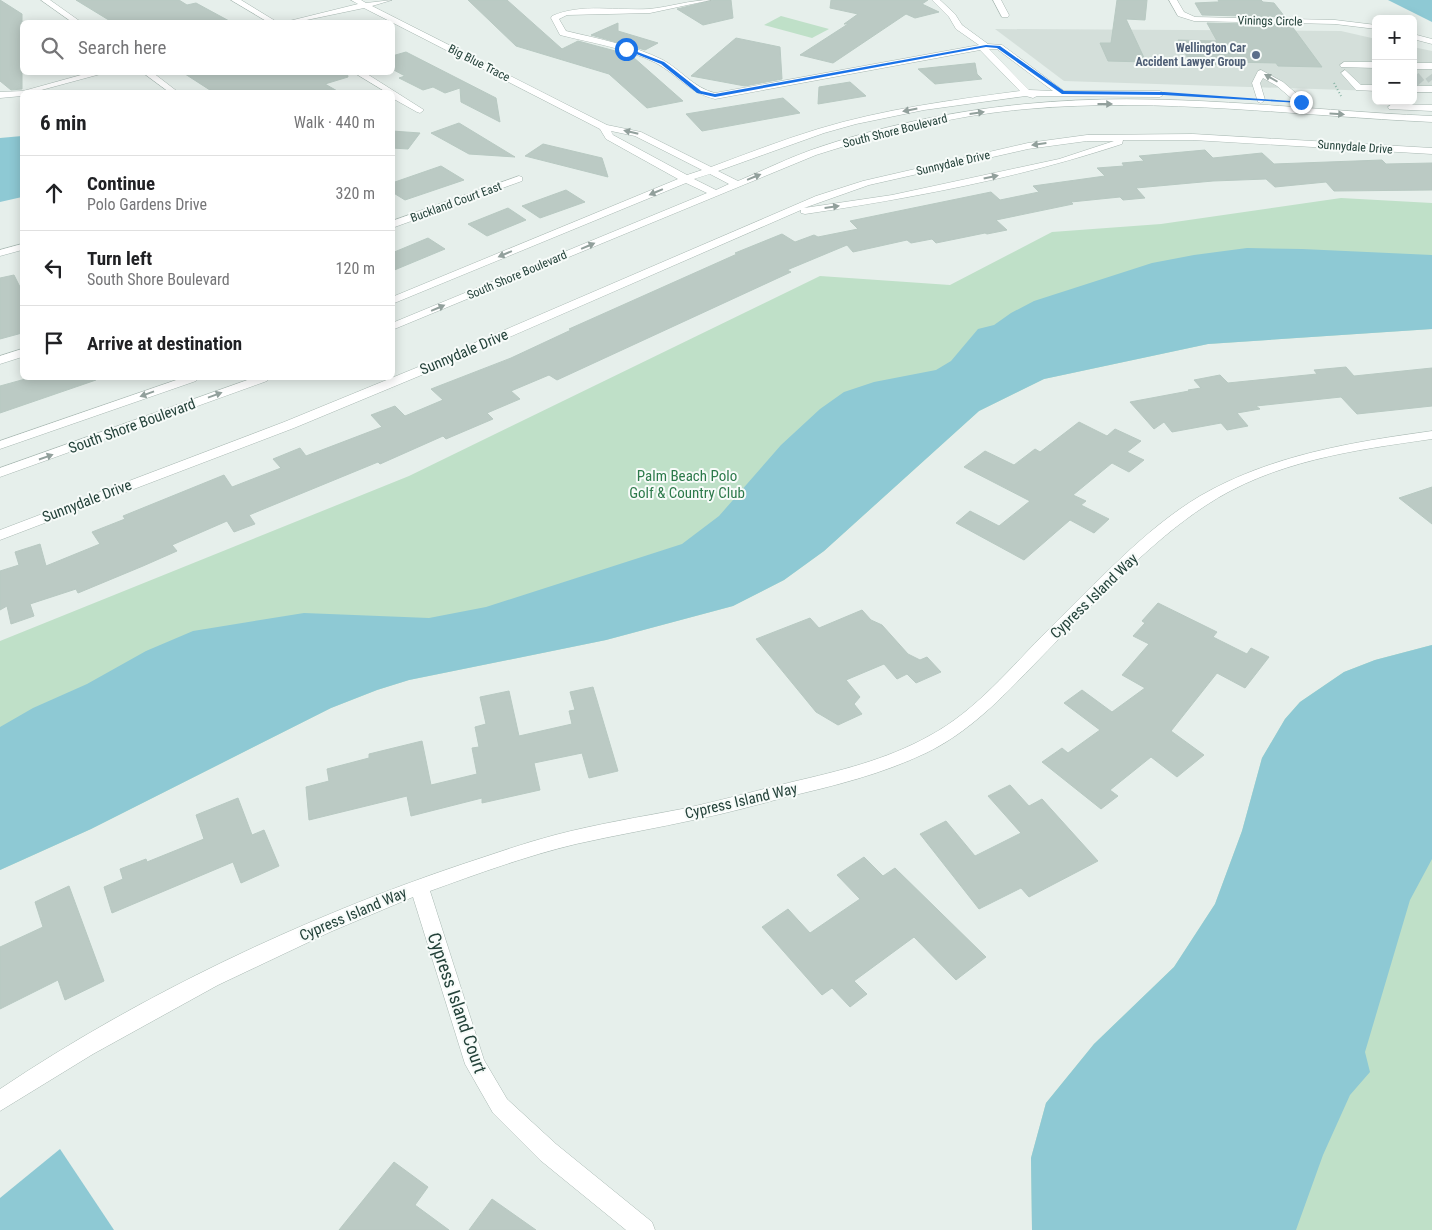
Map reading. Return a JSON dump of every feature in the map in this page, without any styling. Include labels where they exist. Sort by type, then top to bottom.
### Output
[{"type":"street","points":[[45,0],[73,20]]},
{"type":"street","points":[[235,0],[270,20]]},
{"type":"street","name":"Big Blue Trace","points":[[355,0],[395,20]]},
{"type":"street","points":[[363,4],[373,0]]},
{"type":"street","points":[[297,20],[388,0]]},
{"type":"street","points":[[708,0],[650,11],[566,13],[555,18],[555,21],[562,33],[626,49],[651,58],[662,63],[699,92],[715,96],[986,46],[999,47],[1062,93],[1056,104],[1027,93],[984,50],[986,46]]},
{"type":"street","points":[[936,0],[952,16],[959,27],[986,46]]},
{"type":"street","points":[[997,0],[1005,15]]},
{"type":"street","name":"Vinings Circle","points":[[1174,0],[1181,14],[1194,19],[1336,22],[1372,26]]},
{"type":"street","name":"Big Blue Trace","points":[[395,20],[604,126],[638,134],[737,184]]},
{"type":"street","points":[[1417,37],[1432,42]]},
{"type":"street","points":[[1372,66],[1345,69],[1359,88],[1372,88]]},
{"type":"street","points":[[1417,66],[1432,66]]},
{"type":"street","points":[[1417,69],[1425,82]]},
{"type":"street","points":[[1417,69],[1425,82]]},
{"type":"street","points":[[1261,100],[1256,83],[1262,73],[1280,84],[1301,102]]},
{"type":"street","points":[[35,90],[93,75]]},
{"type":"street","points":[[150,75],[171,90]]},
{"type":"street","points":[[362,75],[387,90]]},
{"type":"street","points":[[0,95],[20,93]]},
{"type":"street","name":"South Shore Boulevard","points":[[395,300],[686,179],[805,137],[855,122],[924,107],[1027,93],[1148,93],[1301,102],[1338,100]]},
{"type":"street","points":[[395,95],[420,110]]},
{"type":"street","name":"South Shore Boulevard","points":[[395,326],[813,153],[878,133],[955,116],[1056,104],[1182,105],[1432,119]]},
{"type":"street","points":[[1379,106],[1432,108]]},
{"type":"street","name":"Big Blue Trace","points":[[604,126],[609,137],[715,193]]},
{"type":"street","name":"Sunnydale Drive","points":[[0,534],[298,421],[432,366],[820,198],[866,183],[1028,146],[1087,138],[1193,137],[1432,151]]},
{"type":"street","name":"Sunnydale Drive","points":[[783,214],[892,198],[1061,162],[1128,139]]},
{"type":"street","name":"Buckland Court East","points":[[395,224],[519,178]]},
{"type":"street","points":[[0,253],[20,247]]},
{"type":"street","points":[[0,360],[20,354]]},
{"type":"street","name":"South Shore Boulevard","points":[[0,445],[186,380]]},
{"type":"street","name":"South Shore Boulevard","points":[[0,473],[257,380]]},
{"type":"street","name":"Cypress Island Way","points":[[0,1101],[46,1069],[197,986],[337,918],[419,886],[560,841],[695,813],[808,786],[864,772],[904,757],[940,738],[971,717],[997,694],[1018,669],[1152,540],[1204,500],[1234,484],[1301,458],[1337,449],[1432,435]]},
{"type":"street","name":"Cypress Island Court","points":[[419,886],[474,1064],[500,1106],[548,1152],[644,1230]]},
{"type":"path","points":[[1331,79],[1338,100]]},
{"type":"shaded area","points":[[995,29],[1341,31],[1372,38],[1372,91],[1064,81]]},
{"type":"shaded area","points":[[1417,48],[1432,51],[1432,93],[1417,93]]},
{"type":"green space","points":[[781,16],[829,29],[812,38],[764,25]]},
{"type":"green space","name":"Palm Beach Polo Golf & Country Club","points":[[1341,198],[1432,203],[1432,329],[1208,344],[1044,379],[979,411],[824,551],[784,580],[733,606],[606,640],[409,680],[377,690],[331,708],[91,829],[0,870],[0,641],[409,476],[820,276],[950,285],[1052,232],[1161,224]]},
{"type":"green space","points":[[1432,645],[1432,1230],[1032,1230],[1031,1158],[1046,1103],[1094,1044],[1174,967],[1215,904],[1242,831],[1262,758],[1285,719],[1300,702],[1344,672],[1375,660]]},
{"type":"water","points":[[1388,0],[1432,0],[1432,22]]},
{"type":"water","points":[[20,136],[20,197],[0,202],[0,138]]},
{"type":"water","points":[[1247,248],[1432,255],[1432,329],[1208,344],[1044,379],[979,411],[824,551],[784,580],[733,606],[606,640],[409,680],[377,690],[331,708],[91,829],[0,870],[0,727],[33,708],[87,684],[146,651],[193,631],[304,613],[429,618],[486,607],[682,544],[719,516],[781,445],[820,409],[844,392],[874,382],[936,370],[951,361],[978,329],[994,325],[1011,313],[1034,301],[1152,263]]},
{"type":"water","points":[[1432,645],[1432,859],[1410,900],[1365,1052],[1370,1072],[1350,1095],[1323,1155],[1296,1230],[1032,1230],[1031,1158],[1046,1103],[1094,1044],[1174,967],[1215,904],[1242,831],[1262,758],[1285,719],[1300,702],[1344,672],[1375,660]]},
{"type":"water","points":[[60,1149],[114,1230],[0,1230],[0,1198]]},
{"type":"building","points":[[0,0],[22,14],[22,20],[20,20],[20,75],[22,75],[22,89],[11,90],[0,81]]},
{"type":"building","points":[[76,0],[179,0],[187,5],[196,3],[227,20],[109,20]]},
{"type":"building","points":[[468,0],[507,0],[562,49],[578,41],[634,56],[683,101],[647,108],[609,74],[516,46]]},
{"type":"building","points":[[713,0],[731,0],[733,18],[703,25],[677,9]]},
{"type":"building","points":[[831,0],[928,0],[922,4],[939,12],[915,18],[906,14],[833,63],[800,55],[848,24],[844,24],[858,14],[830,8]]},
{"type":"building","points":[[1117,0],[1147,0],[1145,20],[1126,19],[1146,62],[1108,61],[1100,43],[1111,43]]},
{"type":"building","points":[[1218,0],[1261,0],[1274,3],[1285,17],[1202,15],[1195,3],[1219,2]]},
{"type":"building","points":[[618,23],[618,31],[658,43],[645,50],[591,35]]},
{"type":"building","points":[[1207,23],[1291,25],[1322,67],[1278,66],[1276,63],[1231,62],[1233,65],[1191,64],[1178,40],[1217,41]]},
{"type":"building","points":[[736,38],[780,47],[782,79],[745,86],[691,76]]},
{"type":"building","points":[[406,52],[496,98],[500,122],[461,102],[460,88],[445,93],[433,87],[423,90],[399,78],[405,76],[395,71],[395,55]]},
{"type":"building","points":[[975,63],[977,74],[982,79],[935,84],[918,69]]},
{"type":"building","points":[[187,75],[348,75],[348,77],[325,84],[336,90],[210,90]]},
{"type":"building","points":[[850,82],[866,96],[818,104],[819,87]]},
{"type":"building","points":[[783,98],[800,113],[702,131],[686,114]]},
{"type":"building","points":[[459,123],[515,157],[469,154],[431,133]]},
{"type":"building","points":[[395,131],[420,133],[408,149],[395,148]]},
{"type":"building","points":[[543,144],[602,158],[608,177],[525,156]]},
{"type":"building","points":[[1205,150],[1213,158],[1262,153],[1274,164],[1382,160],[1386,164],[1432,163],[1432,190],[1334,191],[1326,182],[1275,187],[1266,179],[1213,181],[1136,188],[1145,198],[1123,200],[1120,197],[1071,202],[1073,204],[996,220],[1007,230],[987,234],[936,243],[932,239],[911,243],[907,240],[853,252],[847,245],[787,270],[791,272],[557,380],[549,375],[511,391],[520,399],[487,413],[493,419],[446,439],[443,436],[380,464],[378,462],[249,515],[255,524],[234,532],[227,521],[172,545],[177,551],[143,566],[78,593],[76,589],[30,604],[34,616],[11,624],[7,606],[0,610],[0,571],[19,565],[15,552],[40,544],[46,566],[100,544],[92,532],[125,519],[123,516],[224,475],[232,487],[281,468],[273,459],[300,448],[306,456],[382,427],[371,415],[395,406],[405,416],[443,400],[431,389],[511,358],[571,330],[569,329],[737,254],[735,253],[782,234],[795,242],[814,235],[818,237],[858,229],[850,221],[991,192],[1000,200],[1039,192],[1033,186],[1105,176],[1097,168],[1124,166],[1122,163],[1144,161],[1139,156]]},
{"type":"building","points":[[441,166],[464,180],[405,200],[395,194],[395,182]]},
{"type":"building","points":[[566,190],[585,202],[540,218],[522,206]]},
{"type":"building","points":[[508,208],[526,220],[487,236],[468,224]]},
{"type":"building","points":[[428,238],[445,249],[395,270],[395,252]]},
{"type":"building","points":[[14,275],[20,287],[20,334],[0,339],[0,278]]},
{"type":"building","points":[[1346,367],[1354,376],[1432,368],[1432,406],[1357,414],[1341,397],[1256,406],[1260,409],[1237,413],[1248,426],[1227,430],[1221,423],[1172,432],[1164,422],[1154,429],[1130,402],[1201,388],[1194,380],[1220,375],[1228,383],[1317,374],[1314,370]]},
{"type":"building","points":[[22,380],[96,380],[0,413],[0,386]]},
{"type":"building","points":[[1079,422],[1107,436],[1115,429],[1141,441],[1127,452],[1144,460],[1129,472],[1112,463],[1073,495],[1086,501],[1081,505],[1109,519],[1094,533],[1070,520],[1024,560],[956,523],[970,511],[999,526],[1030,501],[964,467],[985,451],[1014,465],[1035,449],[1040,452]]},
{"type":"building","points":[[1432,487],[1432,524],[1399,498]]},
{"type":"building","points":[[1158,603],[1217,632],[1213,637],[1247,654],[1251,648],[1269,657],[1245,688],[1217,673],[1171,731],[1204,755],[1177,777],[1151,757],[1110,790],[1118,796],[1101,809],[1042,762],[1062,748],[1068,753],[1100,730],[1064,703],[1082,690],[1112,712],[1145,688],[1122,675],[1149,644],[1133,636],[1145,623],[1142,621]]},
{"type":"building","points":[[862,610],[871,620],[882,625],[908,654],[920,660],[927,657],[941,672],[916,683],[907,674],[897,679],[884,664],[846,680],[860,697],[854,704],[862,714],[838,725],[816,712],[756,639],[810,618],[819,628]]},
{"type":"building","points":[[593,687],[618,771],[589,778],[582,753],[534,763],[540,790],[482,803],[482,798],[411,816],[407,796],[309,820],[306,787],[329,781],[327,769],[369,758],[369,754],[422,741],[431,785],[477,774],[472,748],[479,747],[475,727],[486,724],[480,697],[509,691],[519,736],[572,724],[569,711],[575,710],[570,692]]},
{"type":"building","points":[[1010,785],[1029,806],[1042,799],[1098,861],[1029,897],[1021,888],[979,909],[920,834],[946,821],[975,856],[1021,833],[988,796]]},
{"type":"building","points":[[238,798],[252,835],[264,830],[279,866],[241,883],[233,862],[112,913],[104,887],[123,879],[120,869],[146,859],[147,862],[204,839],[196,815]]},
{"type":"building","points":[[864,857],[883,876],[895,868],[986,957],[956,980],[914,937],[854,981],[867,994],[850,1007],[832,988],[822,995],[762,927],[788,909],[810,933],[860,899],[837,875]]},
{"type":"building","points":[[69,886],[104,981],[65,1000],[58,980],[0,1009],[0,947],[43,927],[35,902]]},
{"type":"building","points":[[394,1162],[428,1187],[415,1205],[449,1230],[339,1230]]},
{"type":"building","points":[[492,1199],[536,1230],[469,1230]]},
{"type":"tunnel","points":[[1429,76],[1432,80]]},
{"type":"tunnel","points":[[1417,78],[1421,83]]},
{"type":"place","name":"Wellington Car Accident Lawyer Group","points":[[1256,55]]},
{"type":"route","points":[[626,49],[662,63],[699,92],[715,96],[986,46],[999,47],[1062,93],[1124,92],[1301,102]]}]
